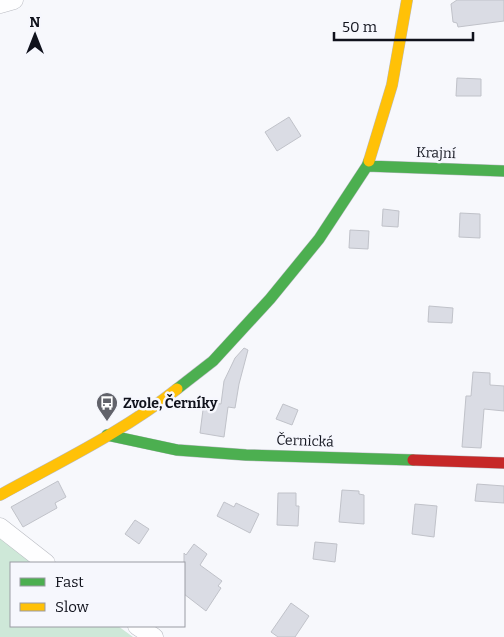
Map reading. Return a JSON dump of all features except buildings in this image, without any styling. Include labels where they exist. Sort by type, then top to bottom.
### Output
[{"type":"street","points":[[0,4],[14,0]]},
{"type":"street","points":[[0,495],[107,435],[166,398],[213,361],[270,299],[319,239],[367,166],[392,86],[408,0]]},
{"type":"street","name":"Krajní","points":[[367,166],[504,171]]},
{"type":"street","name":"Černická","points":[[107,435],[187,450],[246,455],[504,463]]},
{"type":"street","points":[[0,527],[45,562]]},
{"type":"street","points":[[139,627],[154,637]]},
{"type":"green space","points":[[0,536],[35,562],[10,562],[10,627],[119,627],[133,637],[0,637]]},
{"type":"traffic: fast","points":[[177,389],[213,361],[270,299],[319,239],[369,161]]},
{"type":"traffic: fast","points":[[367,166],[504,171]]},
{"type":"traffic: fast","points":[[107,435],[177,450],[246,455],[413,460]]},
{"type":"traffic: slow","points":[[369,161],[392,85],[407,0]]},
{"type":"traffic: slow","points":[[0,495],[114,432],[177,389]]},
{"type":"traffic: jam","points":[[413,460],[504,463]]},
{"type":"place","name":"Zvole, Černíky","points":[[107,422]]}]
